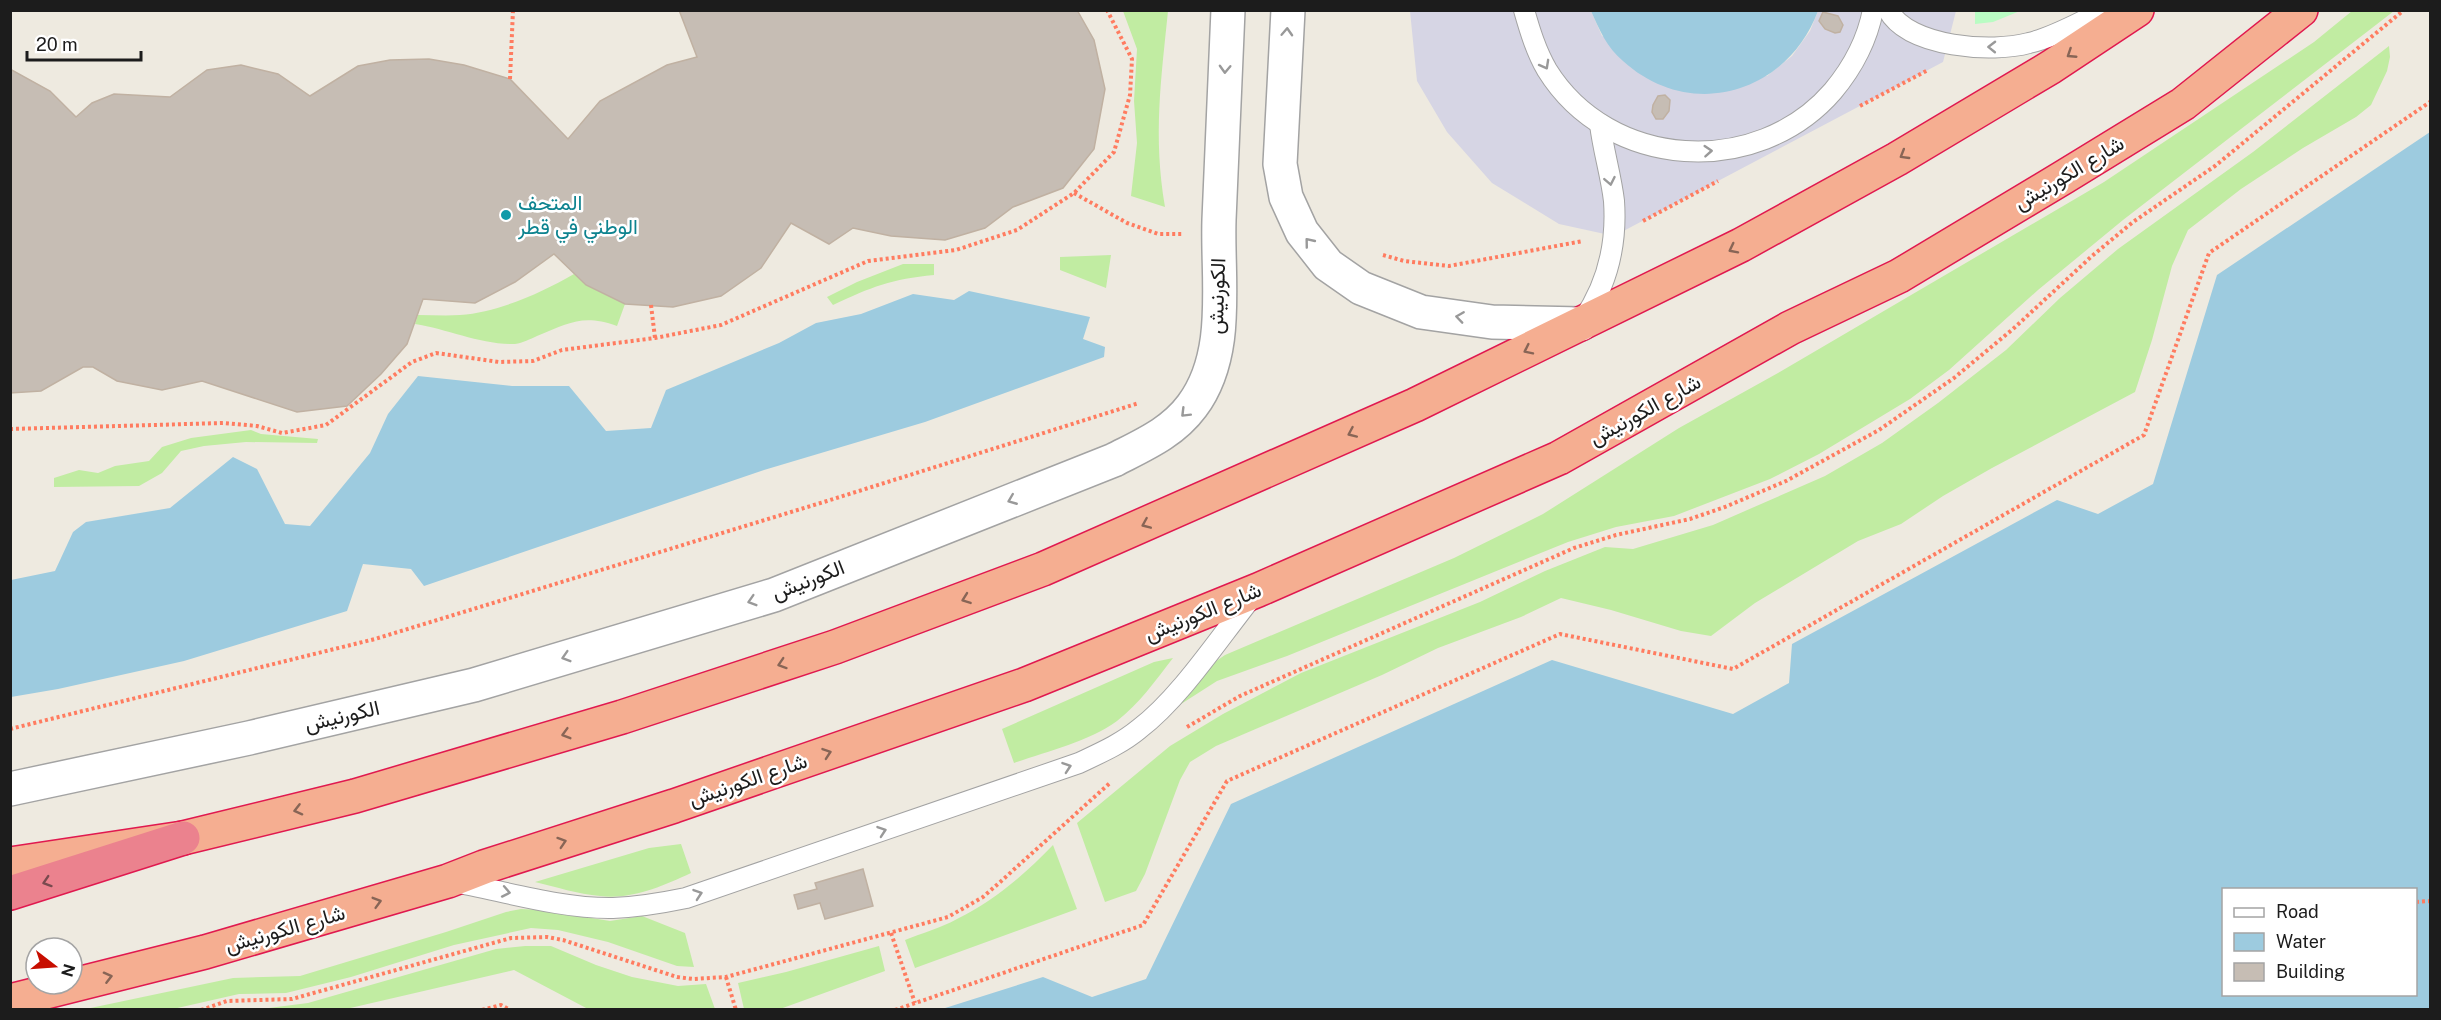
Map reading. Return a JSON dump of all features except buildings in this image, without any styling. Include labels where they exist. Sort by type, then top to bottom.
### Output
[{"type":"highway","points":[[10,893],[183,838],[355,796],[622,717],[835,646],[985,592],[1190,506],[1415,405],[1741,245],[1897,159],[2051,67],[2137,10]]},
{"type":"highway","name":"شارع الكورنيش","points":[[10,1001],[205,952],[448,881],[484,867],[674,806],[1024,685],[1258,590],[1559,458],[1790,328],[1899,276],[2183,104],[2301,10]]},
{"type":"highway","points":[[10,864],[183,838]]},
{"type":"street","name":"الكورنيش","points":[[10,789],[249,738],[474,685],[774,595],[1114,460],[1163,435],[1192,406],[1209,374],[1219,326],[1219,229],[1228,10]]},
{"type":"street","points":[[1288,10],[1280,164],[1286,196],[1302,232],[1328,265],[1361,288],[1420,312],[1492,322],[1581,324]]},
{"type":"lane","points":[[1524,10],[1531,36],[1548,70],[1571,100],[1600,124],[1642,144],[1688,153],[1736,149],[1780,134],[1819,107],[1849,72],[1869,29],[1873,10]]},
{"type":"lane","points":[[1888,10],[1906,28],[1921,36],[1962,45],[1996,48],[2031,43],[2106,10]]},
{"type":"lane","points":[[1581,324],[1596,302],[1614,245],[1614,200],[1600,124]]},
{"type":"lane","points":[[448,881],[573,905],[611,908],[649,906],[686,898],[1079,763],[1110,749],[1139,729],[1165,706],[1258,590]]},
{"type":"path","points":[[510,79],[513,10]]},
{"type":"path","points":[[10,429],[224,423],[257,426],[282,433],[326,425],[412,362],[436,353],[499,362],[533,362],[561,350],[655,338],[721,325],[868,261],[956,250],[1017,230],[1074,193],[1114,152],[1130,94],[1132,59],[1107,10]]},
{"type":"path","points":[[1185,729],[1240,696],[1574,548],[1616,535],[1690,519],[1725,507],[1786,481],[1879,430],[1954,378],[2013,329],[2051,291],[2133,222],[2215,166],[2404,10]]},
{"type":"path","points":[[896,1010],[1143,925],[1227,781],[1560,634],[1733,669],[2144,435],[2209,253],[2430,102]]},
{"type":"path","points":[[1074,193],[1127,223],[1158,234],[1190,234],[1219,229]]},
{"type":"path","points":[[1373,252],[1404,261],[1449,266],[1614,236]]},
{"type":"path","points":[[651,305],[655,338]]},
{"type":"path","points":[[10,729],[375,639],[1152,399],[1192,406]]},
{"type":"path","points":[[201,1010],[226,1001],[291,999],[511,938],[529,936],[563,940],[677,977],[693,979],[726,977],[948,917],[983,897],[1118,776]]},
{"type":"path","points":[[891,933],[915,1003]]},
{"type":"path","points":[[726,977],[736,1010]]},
{"type":"path","points":[[482,1010],[501,1005],[510,1010]]},
{"type":"green space","points":[[1975,10],[2020,11],[1993,22],[1975,24]]},
{"type":"green space","points":[[1123,11],[1168,11],[1159,132],[1161,181],[1165,207],[1131,196],[1137,143],[1134,101],[1137,49]]},
{"type":"green space","points":[[2352,11],[2394,11],[2123,220],[2038,290],[1949,370],[1910,399],[1819,454],[1770,479],[1674,516],[1616,527],[1568,542],[1287,656],[1217,681],[1167,713],[1193,677],[1225,655],[1454,558],[1543,514],[1679,428],[1778,373],[2104,182],[2314,42]]},
{"type":"green space","points":[[2389,46],[2390,57],[2387,71],[2371,105],[2356,117],[2303,148],[2241,189],[2188,230],[2172,266],[2135,392],[1992,468],[1943,496],[1901,524],[1858,541],[1755,603],[1711,636],[1681,631],[1561,598],[1521,617],[1438,648],[1382,675],[1216,746],[1190,762],[1180,780],[1145,874],[1136,891],[1105,902],[1077,823],[1170,746],[1223,714],[1301,673],[1480,602],[1545,571],[1605,547],[1633,549],[1713,525],[1825,476],[1882,443],[1938,403],[2006,350],[2060,298],[2118,249],[2253,152]]},
{"type":"green space","points":[[1111,255],[1106,288],[1060,270],[1060,257]]},
{"type":"green space","points":[[903,264],[934,264],[934,275],[882,285],[833,305],[827,297],[857,282]]},
{"type":"green space","points":[[574,274],[586,285],[625,304],[617,326],[585,320],[558,327],[524,342],[502,344],[415,324],[418,315],[460,315],[505,306],[534,295]]},
{"type":"green space","points":[[251,430],[261,434],[318,439],[317,443],[246,442],[181,451],[162,473],[139,486],[54,487],[54,478],[79,470],[98,473],[115,466],[149,461],[162,447],[191,438]]},
{"type":"green space","points":[[1173,658],[1140,699],[1117,721],[1081,740],[1014,763],[1002,729],[1154,662]]},
{"type":"green space","points":[[681,844],[691,873],[635,894],[612,897],[592,895],[535,882],[649,848]]},
{"type":"green space","points":[[1053,845],[1077,909],[915,968],[905,940],[938,928],[984,904],[1020,876]]},
{"type":"green space","points":[[521,909],[542,910],[610,921],[642,916],[685,933],[694,967],[677,966],[608,942],[558,930],[531,928],[454,945],[351,977],[286,993],[239,994],[173,1009],[81,1010],[233,978],[300,976]]},
{"type":"green space","points":[[551,946],[632,977],[678,986],[706,984],[715,1009],[588,1009],[514,970],[346,1009],[261,1009],[308,1003],[496,949]]},
{"type":"green space","points":[[879,946],[885,971],[780,1009],[744,1009],[738,983]]},
{"type":"shaded area","points":[[1410,11],[1591,11],[1602,36],[1767,76],[1792,56],[1810,31],[1818,11],[1956,11],[1943,62],[1614,236],[1559,224],[1492,183],[1447,132],[1417,81]]},
{"type":"water","points":[[1591,11],[1818,11],[1803,39],[1784,62],[1760,79],[1734,90],[1706,94],[1677,91],[1649,80],[1617,56],[1600,31]]},
{"type":"water","points":[[2430,132],[2430,1009],[942,1009],[1043,977],[1092,997],[1146,979],[1231,804],[1552,660],[1733,714],[1789,683],[1792,644],[2057,500],[2098,514],[2153,484],[2217,275]]},
{"type":"water","points":[[969,291],[1090,317],[1083,339],[1105,347],[1104,357],[925,422],[764,470],[424,586],[411,569],[363,564],[347,611],[184,661],[11,697],[11,580],[55,571],[73,532],[86,522],[170,508],[233,457],[257,469],[285,524],[310,526],[370,453],[388,414],[418,376],[512,386],[569,386],[606,431],[651,428],[666,390],[779,343],[816,323],[861,314],[913,294],[954,300]]},
{"type":"place","name":"المتحف الوطني في قطر","points":[[506,215]]}]
